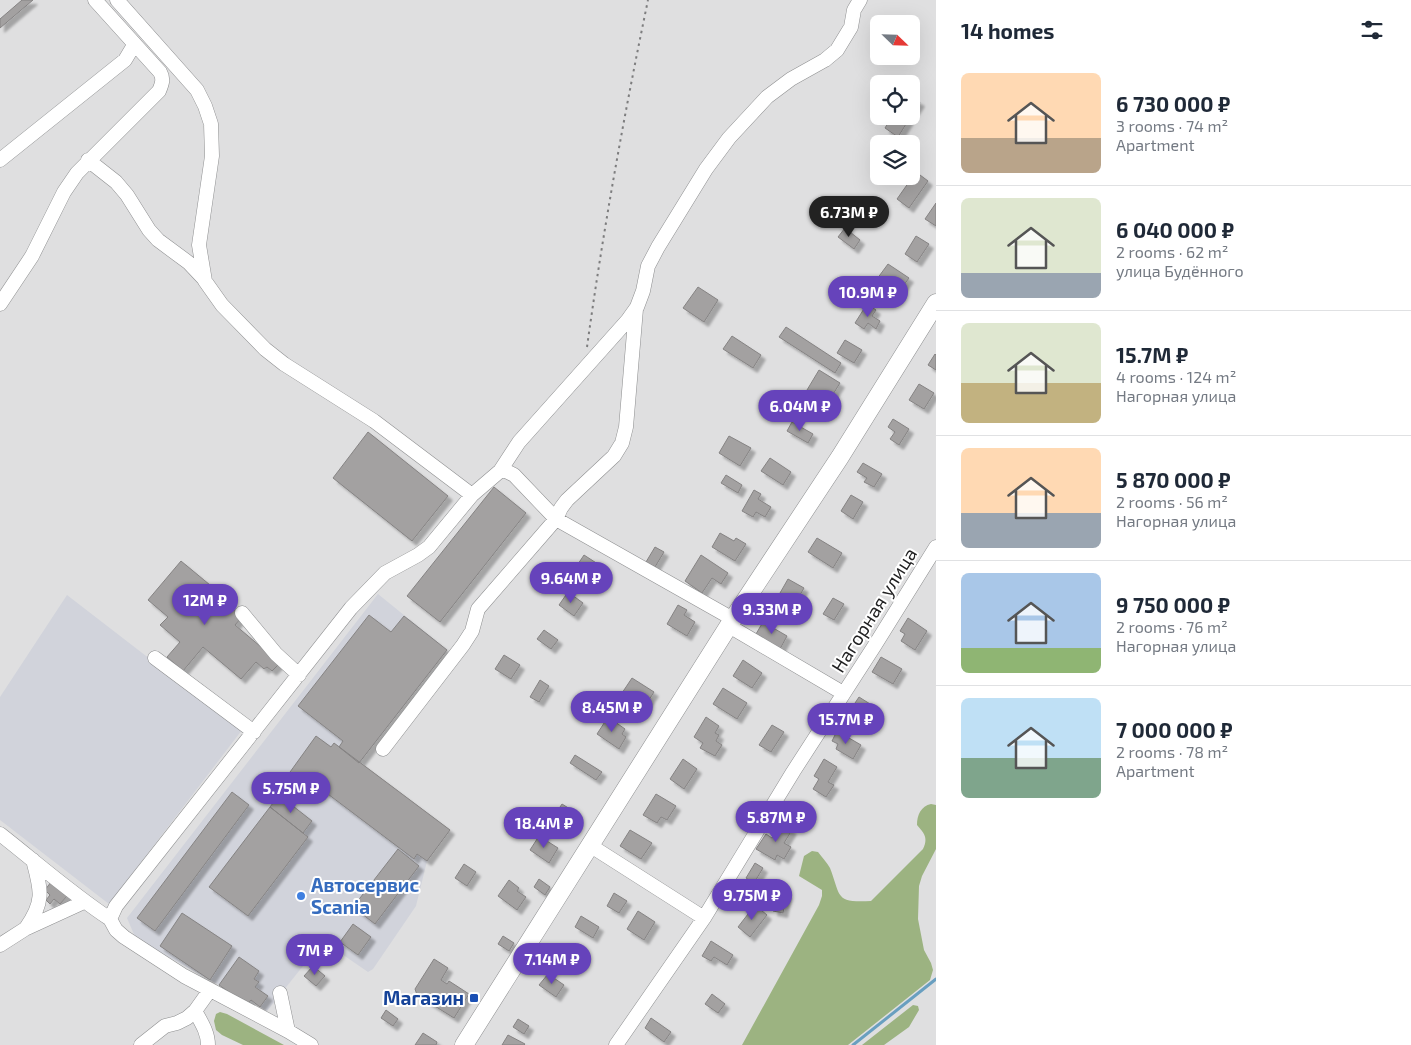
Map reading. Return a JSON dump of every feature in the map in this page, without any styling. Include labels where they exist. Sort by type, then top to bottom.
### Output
[{"type":"main road","points":[[464,1045],[731,623],[840,457],[936,303]]},
{"type":"street","points":[[0,304],[32,256],[64,192],[76,173],[159,91],[162,82],[163,76],[160,72],[95,0]]},
{"type":"street","points":[[117,0],[197,90],[206,106],[211,124],[212,156],[199,246],[205,281]]},
{"type":"street","points":[[110,919],[116,906],[351,608],[385,573],[429,548],[472,495],[500,470],[519,442],[627,321],[643,291],[648,266],[706,169],[729,138],[768,97],[791,78],[825,60],[837,50],[851,27],[854,10],[860,0]]},
{"type":"street","points":[[0,160],[126,60],[134,44]]},
{"type":"street","points":[[88,160],[116,182],[158,240],[189,263],[222,305],[272,354],[284,364],[374,421],[472,495]]},
{"type":"street","points":[[383,749],[463,645],[472,631],[478,609],[556,519],[567,500],[614,456],[622,443],[626,427],[636,307]]},
{"type":"street","points":[[500,470],[514,475],[556,519],[731,623],[843,693]]},
{"type":"street","name":"Нагорная улица","points":[[616,1045],[704,918],[793,772],[875,646],[936,547]]},
{"type":"street","points":[[350,594],[351,608]]},
{"type":"street","points":[[242,613],[276,654],[299,675]]},
{"type":"street","points":[[155,658],[254,732]]},
{"type":"street","points":[[0,834],[84,902],[110,919],[116,930],[124,938],[184,976],[288,1031],[310,1045]]},
{"type":"street","points":[[591,846],[704,918]]},
{"type":"street","points":[[25,929],[36,914],[39,904],[40,886],[34,860]]},
{"type":"street","points":[[0,945],[25,929],[84,902]]},
{"type":"street","points":[[141,1045],[165,1026],[177,1023],[195,1011],[210,990]]},
{"type":"street","points":[[280,993],[288,1031]]},
{"type":"street","points":[[195,1011],[205,1029],[208,1045]]},
{"type":"path","points":[[584,368],[597,275],[630,87],[648,0]]},
{"type":"shaded area","points":[[378,594],[447,650],[360,762],[427,861],[416,906],[373,969],[368,972],[323,941],[267,1011],[251,1001],[247,1005],[219,985],[136,939],[127,918]]},
{"type":"shaded area","points":[[67,595],[242,730],[109,904],[0,820],[0,697]]},
{"type":"green space","points":[[931,804],[936,805],[936,849],[919,886],[918,919],[924,950],[933,970],[930,980],[848,1045],[742,1045],[819,905],[822,896],[822,890],[799,876],[804,856],[812,851],[818,852],[830,868],[838,891],[845,899],[851,901],[871,901],[923,849],[925,839],[924,834],[917,825],[918,818],[920,811]]},
{"type":"green space","points":[[913,1005],[918,1006],[919,1010],[909,1027],[884,1045],[862,1045]]},
{"type":"green space","points":[[220,1012],[284,1045],[243,1045],[222,1035],[216,1030],[214,1021],[216,1014]]},
{"type":"building","points":[[22,0],[33,0],[0,28],[0,19]]},
{"type":"building","points":[[887,125],[905,125],[899,135],[895,135],[885,128]]},
{"type":"building","points":[[920,175],[928,181],[909,208],[897,199],[907,185],[920,185]]},
{"type":"building","points":[[936,203],[936,226],[925,219]]},
{"type":"building","points":[[845,228],[860,240],[854,249],[838,237]]},
{"type":"building","points":[[916,236],[929,244],[917,262],[905,254]]},
{"type":"building","points":[[888,264],[909,278],[898,293],[889,286],[885,291],[874,283]]},
{"type":"building","points":[[698,287],[718,300],[704,322],[683,308]]},
{"type":"building","points":[[867,304],[876,310],[872,316],[880,321],[876,329],[868,323],[864,329],[855,323]]},
{"type":"building","points":[[786,327],[841,363],[835,373],[779,337]]},
{"type":"building","points":[[732,336],[761,355],[753,368],[723,349]]},
{"type":"building","points":[[845,340],[862,350],[854,363],[837,353]]},
{"type":"building","points":[[936,355],[936,370],[928,365]]},
{"type":"building","points":[[819,370],[840,383],[822,412],[801,400]]},
{"type":"building","points":[[919,384],[934,393],[924,409],[909,400]]},
{"type":"building","points":[[893,419],[909,429],[899,445],[890,439],[895,432],[888,427]]},
{"type":"building","points":[[792,422],[813,434],[808,443],[787,431]]},
{"type":"building","points":[[368,432],[448,496],[412,541],[333,478]]},
{"type":"building","points":[[729,436],[751,448],[740,466],[719,453]]},
{"type":"building","points":[[770,458],[791,472],[783,485],[761,471]]},
{"type":"building","points":[[863,463],[882,474],[874,487],[864,482],[867,478],[857,472]]},
{"type":"building","points":[[726,475],[742,485],[738,493],[721,483]]},
{"type":"building","points":[[494,487],[526,513],[440,622],[407,596]]},
{"type":"building","points":[[754,490],[761,494],[758,499],[771,507],[765,517],[756,512],[753,517],[742,511]]},
{"type":"building","points":[[851,495],[863,502],[853,519],[841,511]]},
{"type":"building","points":[[720,533],[734,541],[736,538],[746,544],[735,561],[712,547]]},
{"type":"building","points":[[817,538],[842,553],[833,568],[808,552]]},
{"type":"building","points":[[655,547],[664,552],[655,567],[646,562]]},
{"type":"building","points":[[584,555],[604,568],[596,580],[576,567]]},
{"type":"building","points":[[701,555],[728,573],[721,584],[712,578],[702,593],[685,581]]},
{"type":"building","points":[[181,561],[210,585],[201,595],[223,614],[229,606],[242,617],[235,625],[280,663],[272,671],[267,667],[264,669],[256,662],[241,679],[203,647],[183,671],[167,657],[180,642],[160,625],[168,617],[148,600]]},
{"type":"building","points":[[788,579],[804,588],[796,602],[780,593]]},
{"type":"building","points":[[568,592],[583,603],[574,616],[559,605]]},
{"type":"building","points":[[833,598],[844,604],[834,620],[823,614]]},
{"type":"building","points":[[678,605],[687,610],[684,615],[695,622],[687,636],[667,624]]},
{"type":"building","points":[[369,615],[391,632],[404,616],[447,650],[359,763],[339,747],[343,741],[298,706]]},
{"type":"building","points":[[908,618],[927,631],[915,650],[901,641],[905,634],[900,631]]},
{"type":"building","points":[[763,622],[787,636],[780,649],[756,634]]},
{"type":"building","points":[[544,630],[558,640],[551,649],[537,639]]},
{"type":"building","points":[[504,655],[520,665],[511,679],[495,669]]},
{"type":"building","points":[[881,657],[902,669],[893,684],[872,672]]},
{"type":"building","points":[[743,660],[762,673],[752,688],[733,676]]},
{"type":"building","points":[[632,678],[654,692],[642,711],[620,696]]},
{"type":"building","points":[[540,680],[549,686],[539,702],[530,697]]},
{"type":"building","points":[[723,688],[747,703],[737,719],[713,704]]},
{"type":"building","points":[[859,697],[878,709],[870,721],[851,709]]},
{"type":"building","points":[[608,717],[625,729],[622,734],[626,737],[619,749],[597,734]]},
{"type":"building","points":[[706,717],[719,726],[715,733],[719,735],[716,741],[722,745],[715,756],[700,748],[703,743],[694,737]]},
{"type":"building","points":[[772,725],[784,732],[771,752],[759,745]]},
{"type":"building","points":[[837,731],[861,745],[853,759],[836,749],[838,744],[832,741]]},
{"type":"building","points":[[316,736],[331,747],[334,743],[450,830],[427,861],[417,854],[414,859],[312,782],[304,793],[285,779]]},
{"type":"building","points":[[575,755],[602,772],[596,780],[570,763]]},
{"type":"building","points":[[683,759],[697,769],[684,789],[670,779]]},
{"type":"building","points":[[824,759],[837,767],[828,782],[834,785],[826,797],[813,789],[819,779],[814,776]]},
{"type":"building","points":[[232,792],[249,805],[155,931],[137,918]]},
{"type":"building","points":[[656,794],[676,806],[667,820],[661,817],[657,823],[643,815]]},
{"type":"building","points":[[279,795],[312,821],[303,833],[270,807]]},
{"type":"building","points":[[562,804],[578,814],[570,826],[554,816]]},
{"type":"building","points":[[270,807],[308,837],[248,916],[209,887]]},
{"type":"building","points":[[781,823],[792,830],[784,843],[791,847],[784,859],[777,855],[775,860],[756,849],[766,834],[772,838]]},
{"type":"building","points":[[630,830],[652,843],[641,859],[620,846]]},
{"type":"building","points":[[539,836],[558,848],[549,863],[530,850]]},
{"type":"building","points":[[398,849],[419,866],[375,924],[353,907]]},
{"type":"building","points":[[755,863],[763,868],[754,883],[746,878]]},
{"type":"building","points":[[464,864],[476,872],[467,886],[455,878]]},
{"type":"building","points":[[539,879],[550,887],[545,895],[534,887]]},
{"type":"building","points":[[509,880],[519,888],[517,891],[526,897],[517,910],[498,896]]},
{"type":"building","points":[[51,882],[68,895],[60,904],[54,899],[50,904],[46,900],[50,895],[45,890]]},
{"type":"building","points":[[777,892],[787,894],[783,913],[773,911]]},
{"type":"building","points":[[614,893],[627,901],[619,913],[607,906]]},
{"type":"building","points":[[755,905],[767,915],[750,937],[738,927]]},
{"type":"building","points":[[638,911],[655,922],[644,940],[627,929]]},
{"type":"building","points":[[182,913],[232,946],[210,980],[160,946]]},
{"type":"building","points":[[581,916],[599,927],[593,938],[575,927]]},
{"type":"building","points":[[353,924],[371,937],[358,955],[340,942]]},
{"type":"building","points":[[503,936],[514,943],[509,951],[498,944]]},
{"type":"building","points":[[711,941],[733,955],[727,965],[714,957],[711,961],[702,956]]},
{"type":"building","points":[[562,948],[572,954],[574,951],[583,956],[576,967],[557,956]]},
{"type":"building","points":[[239,957],[259,971],[254,979],[259,982],[255,987],[268,996],[260,1007],[251,1000],[247,1005],[219,985]]},
{"type":"building","points":[[434,959],[448,968],[441,980],[447,984],[449,981],[469,994],[454,1018],[417,995],[415,989]]},
{"type":"building","points":[[313,966],[325,976],[316,986],[304,976]]},
{"type":"building","points":[[548,974],[564,985],[556,997],[539,985]]},
{"type":"building","points":[[712,994],[725,1004],[718,1013],[705,1004]]},
{"type":"building","points":[[386,1010],[398,1019],[393,1026],[381,1018]]},
{"type":"building","points":[[651,1018],[671,1032],[664,1042],[645,1028]]},
{"type":"building","points":[[518,1019],[529,1026],[524,1034],[513,1027]]},
{"type":"building","points":[[423,1033],[437,1042],[436,1045],[415,1045]]},
{"type":"building","points":[[508,1035],[525,1044],[502,1045]]},
{"type":"waterway","points":[[853,1045],[936,979]]},
{"type":"place","name":"Автосервис Scania","points":[[301,896]]},
{"type":"place","name":"Магазин","points":[[474,998]]}]
